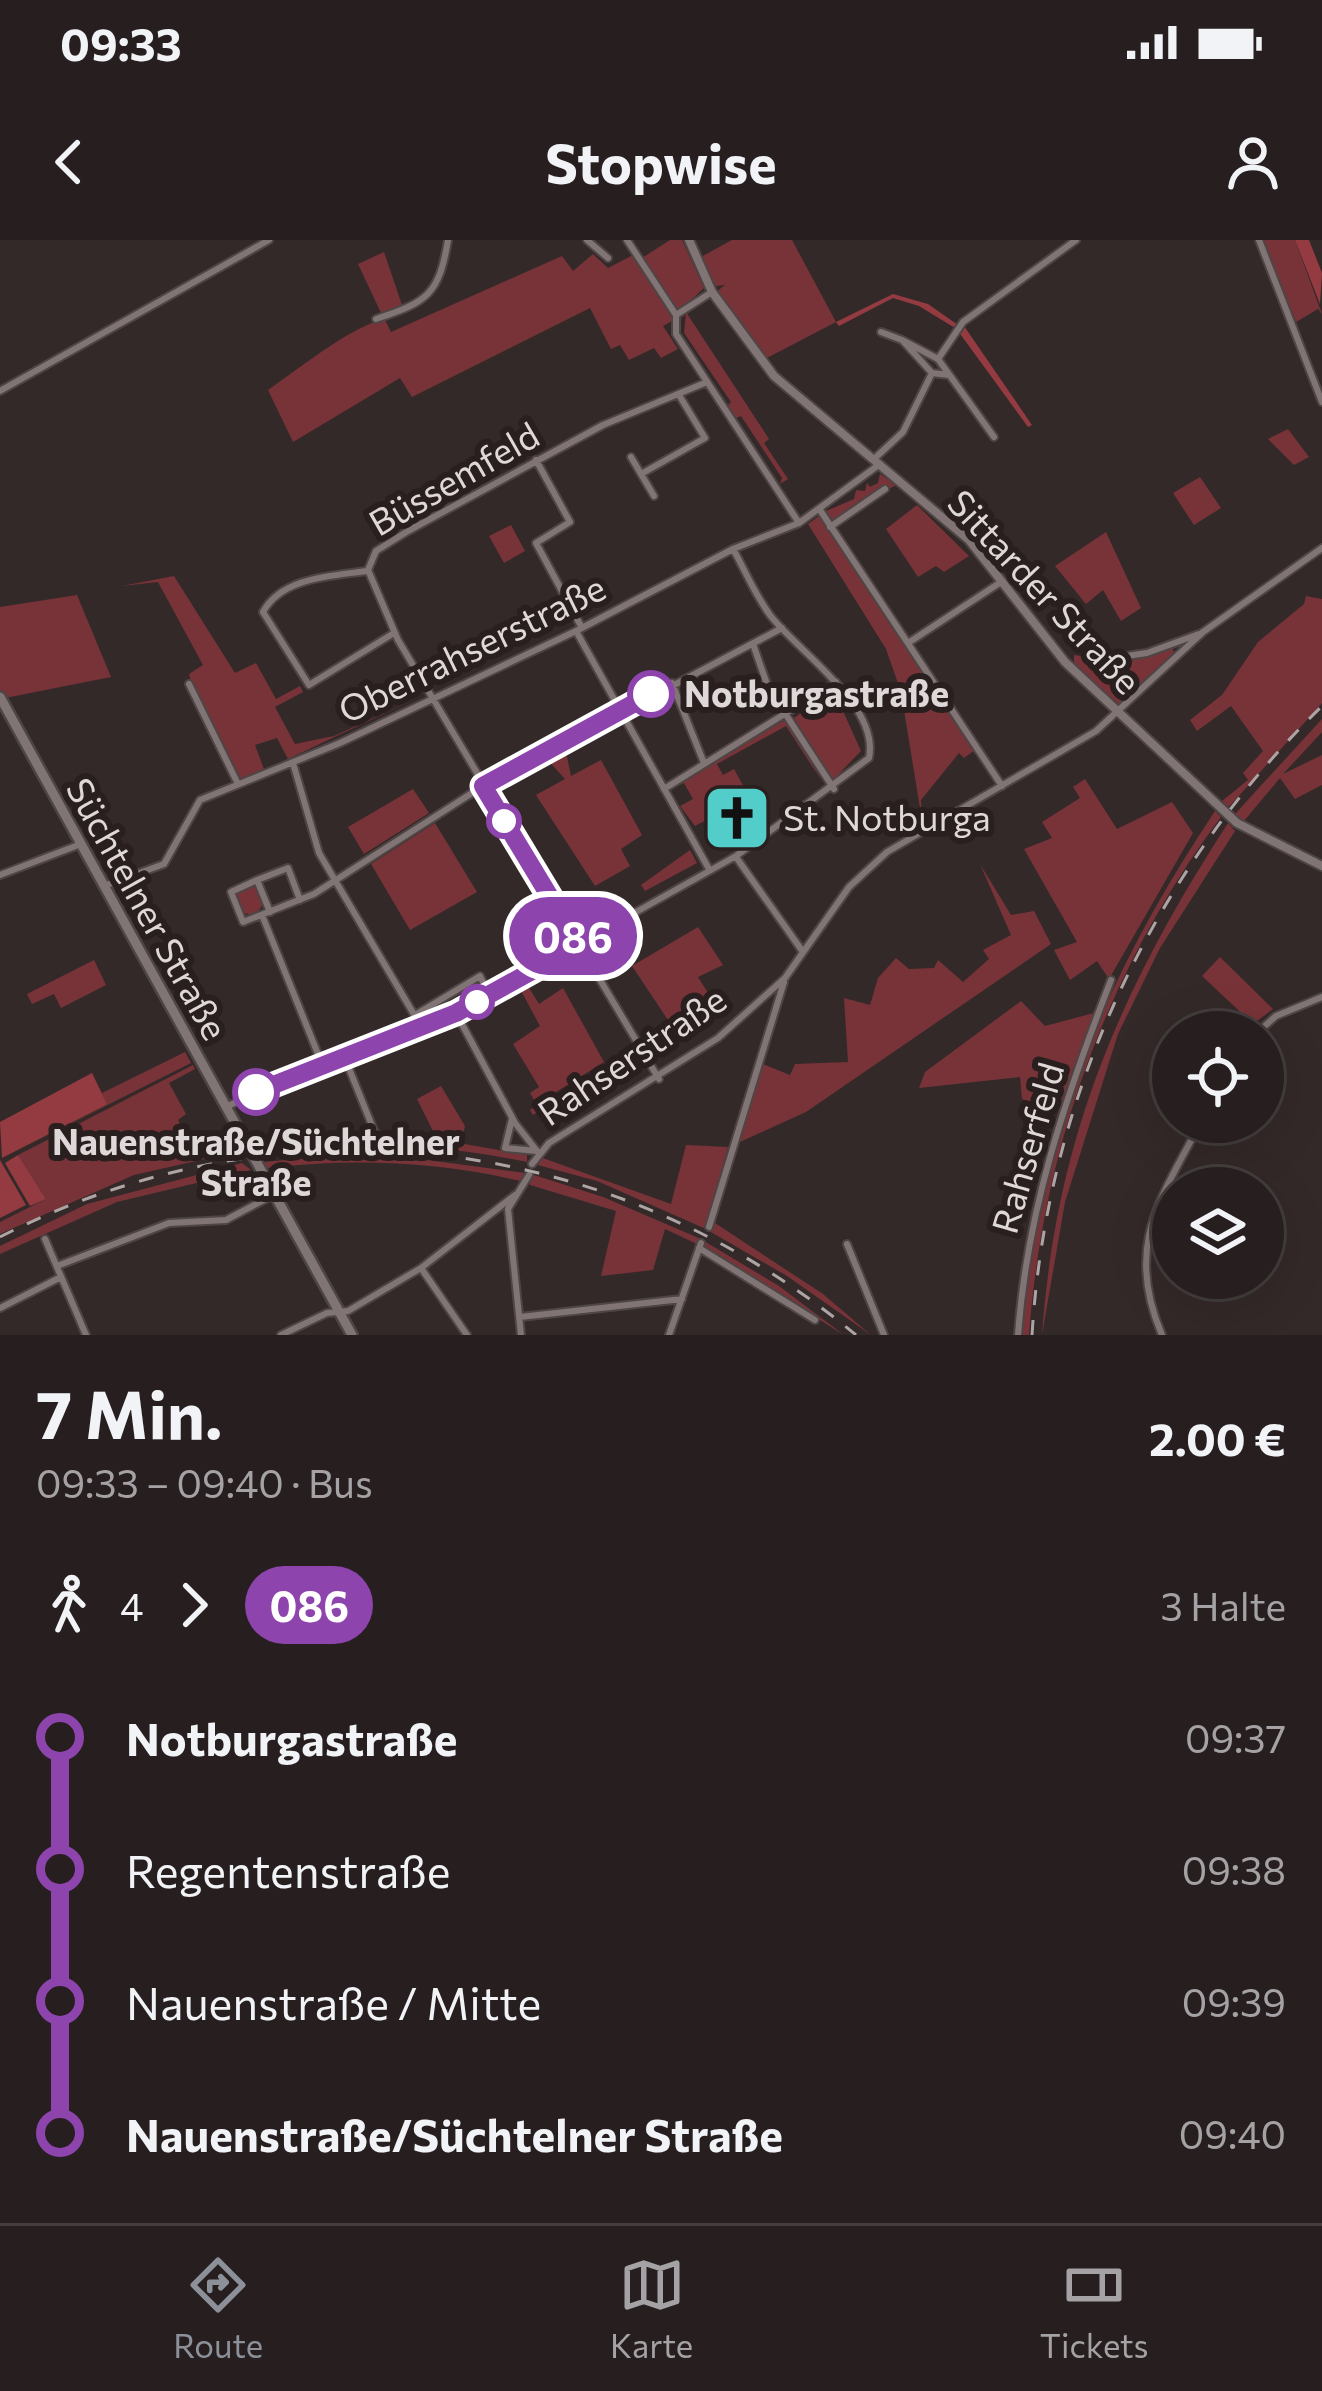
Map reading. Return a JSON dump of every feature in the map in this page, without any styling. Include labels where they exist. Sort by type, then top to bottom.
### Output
[{"type":"main road","name":"Süchtelner Straße","points":[[0,697],[352,1335]]},
{"type":"street","points":[[0,392],[269,240]]},
{"type":"street","points":[[376,319],[420,302],[441,282],[448,240]]},
{"type":"street","points":[[587,240],[608,258]]},
{"type":"street","points":[[627,240],[676,315],[676,334],[799,523]]},
{"type":"street","name":"Sittarder Straße","points":[[689,240],[712,292],[758,360],[969,540],[1055,651],[1248,832],[1322,866]]},
{"type":"street","points":[[938,359],[963,322],[1076,240]]},
{"type":"street","points":[[1259,240],[1322,402]]},
{"type":"street","points":[[676,315],[712,292]]},
{"type":"street","points":[[881,332],[938,359],[994,437]]},
{"type":"street","points":[[902,340],[932,373],[949,375]]},
{"type":"street","name":"Oberrahserstraße","points":[[104,886],[154,871],[200,800],[293,763],[579,630],[733,549],[820,511],[903,432],[932,373]]},
{"type":"street","name":"Büssemfeld","points":[[659,1079],[394,634],[368,571],[383,545],[536,460],[707,382]]},
{"type":"street","points":[[641,474],[704,438],[679,395]]},
{"type":"street","points":[[631,457],[654,496]]},
{"type":"street","points":[[536,460],[570,522],[536,543],[620,711],[709,869]]},
{"type":"street","points":[[830,527],[885,489]]},
{"type":"street","points":[[820,511],[1002,786]]},
{"type":"street","name":"Rahserstraße","points":[[532,1164],[537,1151],[718,1038],[784,978],[849,886],[887,852],[1118,714],[1203,632],[1322,548]]},
{"type":"street","points":[[226,1107],[322,1064],[422,1028],[489,995],[736,856],[834,789],[872,750],[836,682],[782,628],[733,549]]},
{"type":"street","points":[[368,571],[304,581],[269,600],[263,612],[309,685],[394,634]]},
{"type":"street","points":[[907,644],[1001,582]]},
{"type":"street","points":[[300,900],[287,868],[231,892],[243,922],[300,900],[483,786],[782,628]]},
{"type":"street","name":"Rahserstraße","points":[[1093,661],[1147,653],[1203,632]]},
{"type":"street","points":[[753,644],[768,687],[834,789]]},
{"type":"street","points":[[664,789],[788,717],[836,682]]},
{"type":"street","points":[[672,683],[704,763]]},
{"type":"street","points":[[189,684],[238,784]]},
{"type":"street","points":[[293,763],[319,854],[422,1028]]},
{"type":"street","points":[[0,875],[81,844]]},
{"type":"street","points":[[736,856],[803,952]]},
{"type":"street","points":[[257,880],[322,1064]]},
{"type":"street","points":[[415,1015],[480,976],[489,995]]},
{"type":"street","points":[[710,1227],[757,1061],[782,1000],[784,978]]},
{"type":"street","name":"Rahserfeld","points":[[1018,1335],[1041,1180],[1066,1094],[1111,980]]},
{"type":"street","points":[[1284,1013],[1322,998]]},
{"type":"street","points":[[456,1013],[512,1118],[537,1151]]},
{"type":"street","points":[[344,1056],[375,1132]]},
{"type":"street","points":[[512,1118],[505,1148],[537,1151]]},
{"type":"street","points":[[1162,1335],[1144,1279],[1146,1240],[1192,1143]]},
{"type":"street","name":"Rahserstraße","points":[[515,1196],[529,1175]]},
{"type":"street","points":[[56,1266],[169,1223],[226,1220],[274,1195]]},
{"type":"street","points":[[281,1335],[338,1313],[421,1268],[515,1196]]},
{"type":"street","points":[[515,1196],[508,1209],[520,1335]]},
{"type":"street","points":[[45,1238],[86,1335]]},
{"type":"street","points":[[847,1244],[884,1335]]},
{"type":"street","points":[[669,1335],[700,1245],[815,1320]]},
{"type":"street","points":[[421,1268],[467,1335]]},
{"type":"street","points":[[0,1308],[61,1276]]},
{"type":"street","points":[[520,1317],[682,1299]]},
{"type":"shaded area","points":[[670,240],[682,240],[704,288],[678,312],[642,258]]},
{"type":"shaded area","points":[[732,240],[792,240],[836,322],[761,361],[716,292],[725,285],[716,286],[701,257]]},
{"type":"shaded area","points":[[1263,240],[1295,240],[1322,314],[1318,309],[1296,322]]},
{"type":"shaded area","points":[[1295,240],[1309,240],[1322,273],[1320,304]]},
{"type":"shaded area","points":[[384,252],[403,308],[382,315],[358,264]]},
{"type":"shaded area","points":[[593,254],[608,268],[633,255],[674,320],[663,326],[678,349],[661,358],[654,348],[629,360],[620,345],[611,349],[590,308],[412,397],[400,378],[293,442],[268,390],[338,341],[384,318],[391,332],[562,256],[573,271]]},
{"type":"shaded area","points":[[893,294],[928,304],[958,325],[955,328],[919,306],[893,298],[839,326],[836,322]]},
{"type":"shaded area","points":[[686,312],[769,439],[764,443],[788,479],[780,484],[782,478],[741,416],[736,418],[728,405],[731,402],[684,333]]},
{"type":"shaded area","points":[[964,326],[1032,425],[1028,427],[958,331]]},
{"type":"shaded area","points":[[1288,429],[1309,457],[1294,465],[1268,439]]},
{"type":"shaded area","points":[[880,474],[896,485],[833,521],[826,511],[854,499],[856,490],[865,491],[867,483],[870,487],[878,483]]},
{"type":"shaded area","points":[[1200,477],[1221,508],[1194,525],[1173,493]]},
{"type":"shaded area","points":[[917,505],[969,556],[944,572],[936,566],[918,577],[886,529]]},
{"type":"shaded area","points":[[819,516],[975,750],[964,758],[959,753],[921,800],[922,820],[901,692],[886,649],[808,524]]},
{"type":"shaded area","points":[[511,525],[525,551],[504,563],[489,536]]},
{"type":"shaded area","points":[[1106,532],[1141,608],[1121,621],[1103,590],[1086,604],[1055,566]]},
{"type":"shaded area","points":[[174,576],[235,673],[256,663],[276,699],[300,686],[303,692],[275,707],[295,744],[334,736],[417,698],[288,759],[277,738],[255,745],[264,769],[241,779],[192,686],[189,674],[203,665],[158,582],[122,586]]},
{"type":"shaded area","points":[[77,595],[111,677],[5,698],[0,691],[0,607]]},
{"type":"shaded area","points":[[1306,596],[1322,599],[1322,703],[1229,807],[1222,801],[1248,780],[1243,773],[1263,751],[1231,706],[1197,731],[1190,720],[1222,695],[1258,642],[1304,604]]},
{"type":"shaded area","points":[[1172,647],[1175,656],[1120,707],[1074,665],[1074,655],[1092,658],[1094,664],[1131,661]]},
{"type":"shaded area","points":[[833,689],[861,751],[833,780],[794,718]]},
{"type":"shaded area","points":[[1322,719],[1322,732],[1283,774],[1322,755],[1322,785],[1295,799],[1280,778],[1244,821],[1235,814]]},
{"type":"shaded area","points":[[783,721],[790,724],[821,780],[786,726],[717,764],[723,775],[734,769],[745,789],[734,796],[738,803],[695,826],[680,806],[693,799],[684,783],[670,787]]},
{"type":"shaded area","points":[[565,748],[571,776],[601,760],[642,835],[621,849],[630,866],[595,886],[536,795],[565,779],[546,758]]},
{"type":"shaded area","points":[[1085,779],[1117,829],[1172,802],[1193,833],[1109,979],[1097,961],[1070,980],[1054,950],[1077,942],[1024,849],[1052,838],[1042,822],[1080,798],[1073,787]]},
{"type":"shaded area","points":[[413,789],[429,813],[364,854],[348,827]]},
{"type":"shaded area","points":[[1215,811],[1221,817],[1145,935],[1088,1062],[1049,1196],[1029,1335],[1021,1335],[1044,1192],[1084,1060],[1141,935]]},
{"type":"shaded area","points":[[435,823],[477,892],[410,930],[371,864]]},
{"type":"shaded area","points":[[1228,823],[1235,831],[1160,948],[1118,1034],[1065,1202],[1042,1335],[1062,1195],[1100,1067],[1156,945]]},
{"type":"shaded area","points":[[690,850],[697,863],[645,891],[641,885]]},
{"type":"shaded area","points":[[980,864],[1011,915],[1034,911],[1051,944],[806,1112],[733,1145],[758,1062],[790,1075],[795,1064],[848,1062],[844,998],[870,1005],[878,978],[896,958],[909,969],[934,968],[938,960],[963,982],[989,959],[983,950],[1011,935]]},
{"type":"shaded area","points":[[249,886],[259,890],[263,900],[259,910],[249,914],[239,910],[235,900],[239,890]]},
{"type":"shaded area","points":[[698,927],[723,965],[698,977],[710,996],[670,1023],[632,966]]},
{"type":"shaded area","points":[[1220,957],[1273,1009],[1239,1011],[1202,976]]},
{"type":"shaded area","points":[[94,960],[106,985],[61,1008],[54,994],[32,1004],[27,994]]},
{"type":"shaded area","points":[[526,983],[539,1004],[563,988],[604,1062],[553,1094],[557,1100],[533,1115],[530,1110],[537,1105],[530,1093],[539,1087],[513,1044],[540,1026],[519,987]]},
{"type":"shaded area","points":[[1021,1001],[1045,1026],[1094,1013],[1058,1111],[1022,1099],[1020,1077],[919,1088],[925,1072]]},
{"type":"shaded area","points":[[185,1052],[191,1063],[12,1153],[106,1104],[102,1093]]},
{"type":"shaded area","points":[[193,1065],[195,1069],[169,1083],[186,1114],[178,1120],[195,1152],[236,1144],[240,1151],[134,1175],[0,1234],[0,1222],[46,1199],[18,1155]]},
{"type":"shaded area","points":[[92,1073],[107,1104],[2,1158],[0,1122]]},
{"type":"shaded area","points":[[441,1086],[465,1126],[462,1139],[435,1135],[417,1099]]},
{"type":"shaded area","points":[[297,1137],[424,1137],[527,1155],[527,1162],[425,1147],[255,1148],[251,1142]]},
{"type":"shaded area","points":[[686,1145],[728,1147],[706,1229],[597,1181],[534,1164],[540,1157],[671,1204]]},
{"type":"shaded area","points":[[18,1155],[46,1199],[30,1206],[5,1163]]},
{"type":"shaded area","points":[[334,1156],[412,1158],[526,1173],[520,1181],[426,1165],[362,1162],[267,1168],[263,1162]]},
{"type":"shaded area","points":[[0,1160],[26,1205],[0,1218]]},
{"type":"shaded area","points":[[242,1163],[251,1170],[117,1202],[0,1254],[0,1246],[87,1204]]},
{"type":"shaded area","points":[[531,1174],[603,1197],[701,1239],[697,1244],[665,1229],[653,1270],[601,1276],[616,1211],[530,1185]]},
{"type":"shaded area","points":[[715,1223],[823,1294],[871,1335],[787,1276],[709,1231]]},
{"type":"shaded area","points":[[704,1241],[779,1286],[844,1335],[702,1247]]},
{"type":"railway","points":[[1032,1335],[1059,1160],[1085,1075],[1119,994],[1160,915],[1207,841],[1322,706]]},
{"type":"railway","points":[[0,1237],[108,1191],[218,1163],[330,1151],[442,1155],[552,1177],[659,1214],[761,1267],[856,1335]]},
{"type":"bus line","name":"086","points":[[256,1092],[456,1013],[579,945],[483,786],[651,694]]},
{"type":"place","name":"Notburgastraße","points":[[651,694]]},
{"type":"place","name":"St. Notburga","points":[[737,818]]},
{"type":"place","name":"Nauenstraße/Süchtelner Straße","points":[[256,1092]]}]
